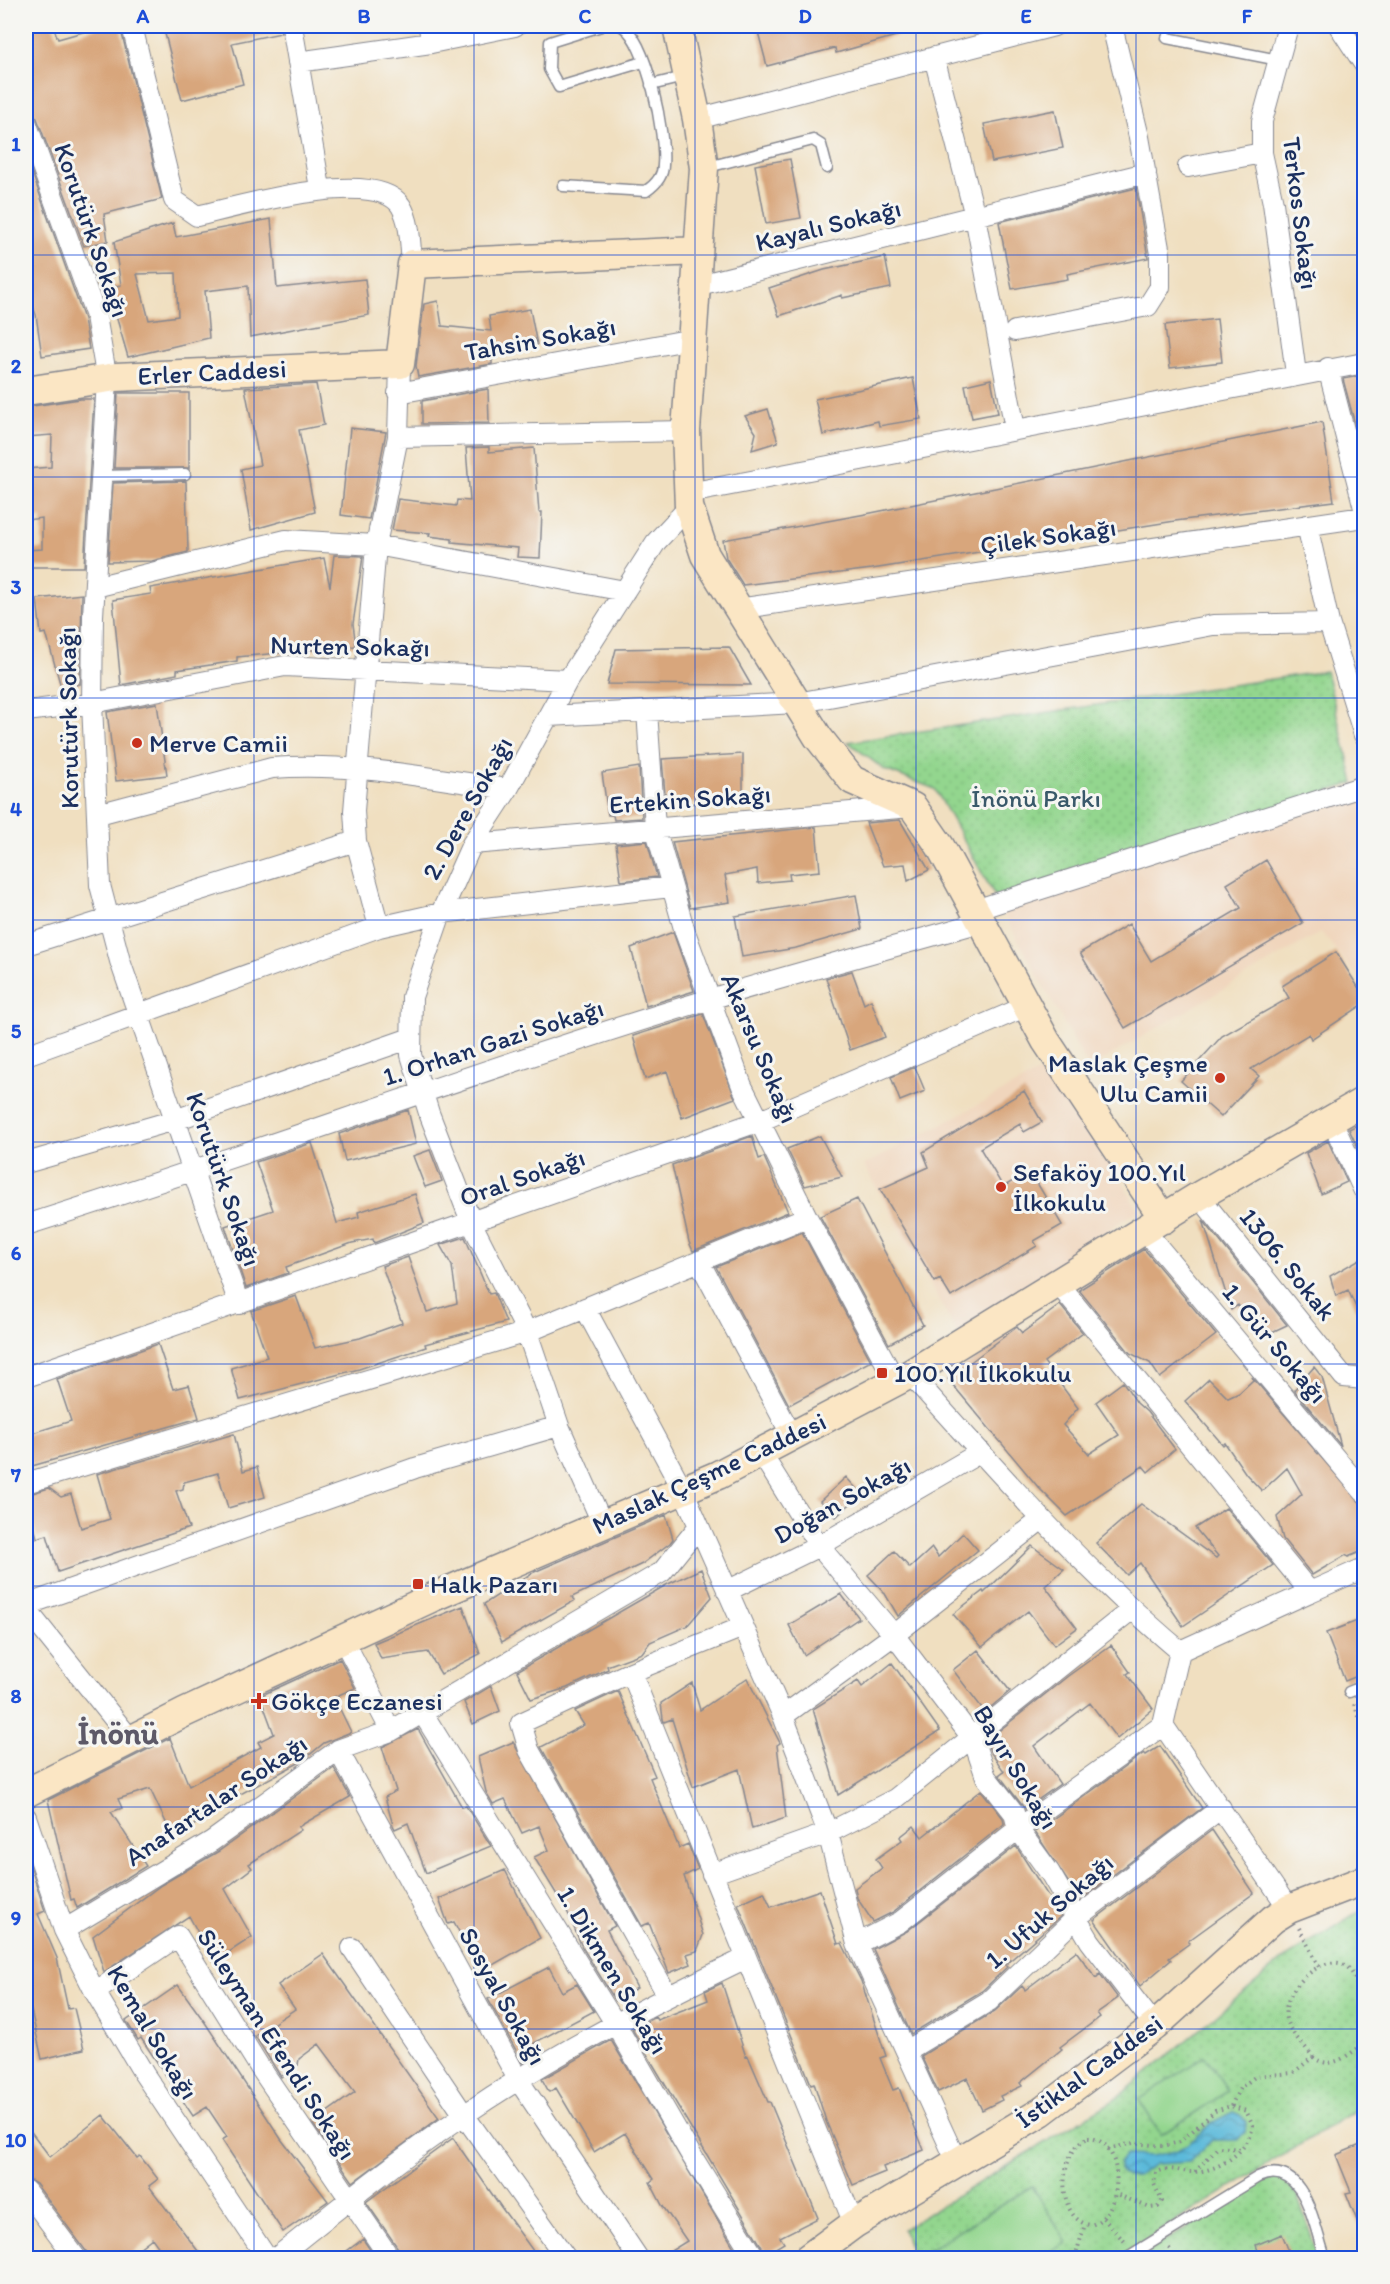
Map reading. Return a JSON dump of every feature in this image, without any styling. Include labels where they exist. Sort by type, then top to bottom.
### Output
[{"type":"street","points":[[132,26],[174,200],[197,216],[320,188],[362,189],[385,194],[400,204],[409,226],[412,264],[400,364],[398,437],[376,545],[354,811],[356,841],[380,927]]},
{"type":"street","points":[[292,26],[320,188]]},
{"type":"street","points":[[298,62],[430,34],[514,26]]},
{"type":"street","points":[[678,26],[697,119],[704,168],[694,286],[693,339],[686,431],[689,500],[705,555],[818,737],[852,780],[913,807],[940,846],[1046,1041],[1154,1224]]},
{"type":"street","points":[[697,119],[1054,26]]},
{"type":"street","points":[[1015,332],[1148,306],[1160,287],[1160,254],[1146,173],[1112,26]]},
{"type":"street","name":"Terkos Sokağı","points":[[1288,26],[1263,121],[1262,153],[1273,203],[1296,374]]},
{"type":"street","points":[[1339,26],[1365,64]]},
{"type":"street","points":[[934,57],[975,216],[1015,429]]},
{"type":"street","name":"Korutürk Sokağı","points":[[26,122],[96,316],[107,380],[95,587],[92,703],[100,885],[139,1016],[239,1304]]},
{"type":"street","points":[[1188,167],[1262,153]]},
{"type":"street","name":"Kayalı Sokağı","points":[[694,286],[1146,173]]},
{"type":"street","points":[[412,264],[698,252]]},
{"type":"street","name":"Tahsin Sokağı","points":[[398,393],[693,339]]},
{"type":"street","points":[[689,500],[1015,429],[1296,374],[1365,363]]},
{"type":"street","name":"Erler Caddesi","points":[[26,389],[133,376],[400,364]]},
{"type":"street","points":[[1328,368],[1365,508]]},
{"type":"street","points":[[398,437],[686,431]]},
{"type":"street","name":"2. Dere Sokağı","points":[[603,1525],[559,1426],[527,1332],[472,1224],[423,1092],[411,1055],[412,997],[441,913],[472,844],[508,789],[568,680],[656,542],[689,500]]},
{"type":"street","name":"Çilek Sokağı","points":[[738,609],[1365,517]]},
{"type":"street","points":[[1307,525],[1329,623],[1365,735]]},
{"type":"street","points":[[95,587],[286,540],[376,545],[625,591]]},
{"type":"street","points":[[549,716],[797,703],[1213,625],[1329,623]]},
{"type":"street","name":"Nurten Sokağı","points":[[26,711],[92,703],[285,666],[568,680]]},
{"type":"street","name":"Akarsu Sokağı","points":[[647,711],[654,827],[685,932],[742,1086],[807,1216],[903,1378],[981,1452],[1042,1519],[1131,1610],[1180,1650]]},
{"type":"street","points":[[98,814],[272,768],[301,765],[357,768],[508,789]]},
{"type":"street","name":"1. Orhan Gazi Sokağı","points":[[26,1225],[193,1172],[423,1092],[710,999],[978,916],[1365,786]]},
{"type":"street","name":"Ertekin Sokağı","points":[[472,844],[913,807]]},
{"type":"street","points":[[26,945],[356,841]]},
{"type":"street","points":[[26,1055],[380,927],[441,913],[671,887]]},
{"type":"street","name":"Oral Sokağı","points":[[26,1377],[472,1224],[760,1121],[1027,1006]]},
{"type":"street","points":[[26,1163],[175,1120],[411,1038]]},
{"type":"street","name":"Maslak Çeşme Caddesi","points":[[26,1792],[431,1598],[603,1525],[761,1453],[903,1378],[1059,1285],[1199,1196],[1365,1101]]},
{"type":"street","points":[[1331,1119],[1365,1191]]},
{"type":"street","name":"1306. Sokak","points":[[1199,1196],[1344,1377],[1365,1379]]},
{"type":"street","points":[[26,1483],[527,1332],[807,1216]]},
{"type":"street","name":"1. Gür Sokağı","points":[[1154,1224],[1365,1491]]},
{"type":"street","points":[[699,1261],[792,1436]]},
{"type":"street","points":[[1059,1285],[1310,1592]]},
{"type":"street","points":[[585,1308],[682,1490],[783,1716],[828,1833],[857,1944],[908,2050],[956,2160]]},
{"type":"street","points":[[26,1605],[415,1468],[559,1426]]},
{"type":"street","name":"Doğan Sokağı","points":[[727,1591],[819,1546],[981,1452]]},
{"type":"street","name":"Bayır Sokağı","points":[[761,1453],[819,1546],[894,1635],[973,1739],[986,1777],[1014,1813],[1018,1829],[1050,1873],[1076,1918],[1155,2026]]},
{"type":"street","points":[[783,1716],[894,1635],[1042,1519]]},
{"type":"street","name":"Anafartalar Sokağı","points":[[64,1930],[212,1841],[338,1750],[391,1731],[662,1572],[699,1526]]},
{"type":"street","points":[[857,1944],[900,1922],[1018,1829],[1163,1725],[1180,1650],[1365,1568]]},
{"type":"street","points":[[26,1609],[131,1740]]},
{"type":"street","points":[[712,1874],[828,1833],[896,1799],[1131,1610]]},
{"type":"street","points":[[668,1996],[529,1750],[521,1723],[631,1672],[743,1627]]},
{"type":"street","points":[[343,1640],[391,1731]]},
{"type":"street","points":[[631,1672],[854,2224]]},
{"type":"street","name":"1. Dikmen Sokağı","points":[[422,1712],[615,2023],[690,2153],[755,2259]]},
{"type":"street","points":[[1163,1725],[1289,1909]]},
{"type":"street","name":"Sosyal Sokağı","points":[[338,1750],[519,2081],[638,2259]]},
{"type":"street","name":"1. Ufuk Sokağı","points":[[908,2050],[989,2001],[1076,1918],[1221,1808]]},
{"type":"street","name":"Kemal Sokağı","points":[[26,1817],[64,1930],[95,1992],[144,2074],[267,2259]]},
{"type":"street","name":"İstiklal Caddesi","points":[[808,2259],[854,2224],[956,2160],[1041,2112],[1155,2026],[1266,1926],[1289,1909],[1365,1880]]},
{"type":"street","name":"Süleyman Efendi Sokağı","points":[[95,1992],[178,1936],[259,2066],[348,2201],[390,2259]]},
{"type":"street","points":[[352,1948],[464,2115],[566,2259]]},
{"type":"street","points":[[276,2259],[348,2201],[464,2115],[615,2023],[746,1958]]},
{"type":"street","points":[[26,2191],[76,2259]]},
{"type":"lane","points":[[601,26],[550,42],[549,69],[559,87],[643,62]]},
{"type":"lane","points":[[563,186],[646,191],[655,184],[664,164],[660,110],[632,33],[622,26]]},
{"type":"lane","points":[[1167,38],[1279,60]]},
{"type":"lane","points":[[651,85],[688,75]]},
{"type":"lane","points":[[704,168],[813,140],[821,146],[827,168]]},
{"type":"lane","points":[[101,476],[185,474]]},
{"type":"lane","points":[[1349,1692],[1365,1686]]},
{"type":"lane","points":[[1131,2256],[1258,2177],[1277,2173],[1289,2177],[1302,2193],[1324,2259]]},
{"type":"path","points":[[1349,1692],[1365,1729]]},
{"type":"path","points":[[1289,1909],[1319,1967]]},
{"type":"path","points":[[1365,2008],[1355,1978],[1347,1966],[1333,1963],[1319,1967],[1296,1986],[1285,2007],[1288,2026],[1313,2056],[1322,2062],[1334,2063],[1365,2044]]},
{"type":"path","points":[[1231,2106],[1240,2088],[1256,2076],[1293,2073],[1313,2056]]},
{"type":"path","points":[[1108,2149],[1133,2143],[1163,2146],[1179,2142],[1215,2111],[1231,2106],[1246,2111],[1253,2125],[1252,2133],[1241,2150],[1218,2166],[1195,2172],[1166,2168],[1156,2173],[1154,2184],[1162,2201],[1158,2207],[1150,2208],[1116,2194]]},
{"type":"path","points":[[1088,2138],[1099,2140],[1108,2149],[1117,2179],[1116,2194],[1110,2209],[1103,2218],[1091,2225],[1085,2224],[1072,2213],[1064,2184],[1065,2169],[1076,2144],[1088,2138]]},
{"type":"path","points":[[1195,2172],[1218,2147],[1241,2150]]},
{"type":"path","points":[[1103,2218],[1131,2256]]},
{"type":"path","points":[[1076,2259],[1085,2224]]},
{"type":"shaded area","points":[[1364,795],[1364,985],[1321,932],[1089,1068],[1001,909]]},
{"type":"shaded area","name":"Sefaköy 100.Yıl İlkokulu","points":[[1055,1064],[1138,1210],[957,1333],[864,1165]]},
{"type":"green space","name":"İnönü Parkı","points":[[1326,671],[1354,783],[996,898],[935,789],[885,770],[848,742]]},
{"type":"green space","points":[[1364,1908],[1364,2105],[1116,2258],[913,2258],[903,2229],[1116,2099],[1286,1957]]},
{"type":"green space","points":[[1205,2056],[1228,2091],[1161,2135],[1139,2100]]},
{"type":"green space","points":[[1272,2178],[1282,2179],[1297,2195],[1319,2258],[1137,2258],[1260,2182]]},
{"type":"green space","points":[[1032,2186],[1067,2243],[1040,2258],[933,2258],[928,2250]]},
{"type":"water","points":[[1233,2112],[1240,2115],[1246,2123],[1245,2132],[1237,2140],[1212,2140],[1189,2162],[1155,2164],[1137,2176],[1126,2176],[1120,2171],[1119,2163],[1126,2155],[1152,2156],[1176,2151],[1191,2142],[1211,2123]]},
{"type":"building","points":[[26,26],[53,26],[58,39],[104,26],[120,26],[162,199],[104,214],[108,241],[84,246],[37,118],[26,110]]},
{"type":"building","points":[[163,26],[280,26],[281,33],[232,43],[243,84],[182,100]]},
{"type":"building","points":[[767,26],[916,26],[917,30],[836,53],[835,48],[767,66],[757,28]]},
{"type":"building","points":[[1055,110],[1063,148],[992,162],[984,124]]},
{"type":"building","points":[[26,156],[84,319],[89,349],[42,356],[36,315],[26,286],[26,281],[30,279],[26,266]]},
{"type":"building","points":[[790,159],[801,218],[766,224],[755,165]]},
{"type":"building","points":[[1136,188],[1148,258],[1067,274],[1068,279],[1012,289],[999,222]]},
{"type":"building","points":[[271,219],[277,288],[365,279],[369,315],[250,337],[248,286],[205,291],[209,338],[128,357],[108,288],[121,285],[114,242],[173,223],[176,237]],"holes":[[[176,273],[178,316],[149,320],[137,274]]]},
{"type":"building","points":[[885,257],[891,288],[842,298],[842,295],[779,316],[769,288],[824,270]]},
{"type":"building","points":[[438,301],[442,326],[491,331],[489,316],[530,309],[537,345],[492,353],[492,364],[418,377],[416,366],[424,304]]},
{"type":"building","points":[[1217,319],[1222,362],[1170,368],[1165,325]]},
{"type":"building","points":[[1365,375],[1365,462],[1343,379]]},
{"type":"building","points":[[913,378],[921,419],[879,426],[878,421],[823,435],[815,399]]},
{"type":"building","points":[[991,379],[998,413],[972,418],[965,385]]},
{"type":"building","points":[[316,384],[324,425],[299,430],[315,512],[251,530],[241,469],[260,465],[245,388]]},
{"type":"building","points":[[488,389],[489,423],[422,424],[422,401]]},
{"type":"building","points":[[118,393],[189,393],[189,468],[114,468]]},
{"type":"building","points":[[94,399],[84,567],[26,567],[26,550],[42,549],[42,518],[26,520],[26,469],[51,467],[52,435],[26,437],[26,407]]},
{"type":"building","points":[[768,409],[778,442],[752,450],[756,433],[745,416]]},
{"type":"building","points":[[1322,422],[1334,501],[1175,521],[872,569],[743,585],[726,558],[723,540],[866,514]]},
{"type":"building","points":[[350,428],[386,432],[369,519],[341,515]]},
{"type":"building","points":[[489,447],[489,452],[534,448],[539,512],[542,512],[540,558],[517,557],[518,548],[452,542],[452,539],[429,536],[430,533],[392,530],[398,499],[456,506],[457,500],[470,501],[466,448]]},
{"type":"building","points":[[186,481],[188,552],[152,561],[108,562],[113,483]]},
{"type":"building","points":[[334,555],[363,556],[353,624],[356,646],[237,657],[237,661],[177,670],[177,674],[121,685],[113,600],[151,594],[150,588],[324,558],[330,587]]},
{"type":"building","points":[[82,594],[80,684],[61,687],[46,633],[41,634],[37,599]]},
{"type":"building","points":[[729,647],[751,685],[607,684],[616,649]]},
{"type":"building","name":"Merve Camii","points":[[157,703],[167,775],[116,781],[107,712]]},
{"type":"building","points":[[743,754],[743,799],[666,806],[662,759]]},
{"type":"building","points":[[639,767],[642,818],[614,820],[613,815],[608,815],[602,773]]},
{"type":"building","points":[[900,820],[929,870],[908,881],[905,864],[883,866],[866,823]]},
{"type":"building","points":[[816,827],[820,871],[789,874],[790,880],[758,883],[757,869],[725,875],[730,902],[690,908],[672,842]]},
{"type":"building","points":[[647,841],[657,877],[621,881],[616,844]]},
{"type":"building","points":[[1266,860],[1303,923],[1125,1028],[1080,953],[1129,924],[1151,961],[1241,908],[1227,884]]},
{"type":"building","points":[[856,895],[862,929],[796,948],[742,957],[735,916]]},
{"type":"building","points":[[673,932],[694,991],[646,1006],[631,948]]},
{"type":"building","points":[[1336,952],[1365,998],[1365,1003],[1311,1039],[1309,1034],[1251,1069],[1259,1076],[1221,1117],[1181,1081],[1222,1036],[1289,998],[1282,986]]},
{"type":"building","points":[[852,971],[864,1004],[871,1000],[885,1037],[850,1050],[826,978]]},
{"type":"building","points":[[703,1014],[735,1098],[682,1118],[667,1071],[645,1079],[633,1036]]},
{"type":"building","points":[[915,1067],[925,1091],[900,1101],[891,1077]]},
{"type":"building","points":[[1024,1091],[1042,1122],[1024,1132],[1020,1124],[980,1148],[1003,1187],[1030,1171],[1062,1225],[1034,1241],[1037,1246],[951,1297],[940,1279],[935,1282],[880,1189],[929,1167],[923,1152]]},
{"type":"building","points":[[408,1110],[416,1144],[345,1161],[339,1134]]},
{"type":"building","points":[[1365,1121],[1365,1163],[1349,1129]]},
{"type":"building","points":[[752,1136],[759,1159],[764,1157],[788,1212],[693,1251],[672,1165]]},
{"type":"building","points":[[820,1136],[842,1177],[805,1186],[787,1149]]},
{"type":"building","points":[[1328,1141],[1347,1182],[1321,1194],[1306,1153]]},
{"type":"building","points":[[312,1143],[337,1223],[359,1217],[358,1212],[415,1194],[424,1223],[374,1243],[373,1239],[352,1243],[286,1267],[288,1273],[246,1288],[225,1226],[273,1210],[256,1162]]},
{"type":"building","points":[[430,1150],[442,1181],[425,1187],[413,1156]]},
{"type":"building","points":[[857,1199],[923,1325],[889,1344],[820,1216]]},
{"type":"building","points":[[1203,1220],[1287,1325],[1261,1337],[1238,1305],[1231,1310]]},
{"type":"building","points":[[802,1232],[871,1361],[789,1405],[716,1267]]},
{"type":"building","points":[[465,1237],[489,1294],[494,1293],[506,1322],[425,1344],[426,1347],[359,1369],[240,1400],[231,1368],[267,1357],[251,1311],[296,1296],[315,1348],[360,1338],[402,1323],[382,1266],[408,1257],[427,1312],[457,1303],[452,1266],[440,1245]]},
{"type":"building","points":[[1144,1249],[1216,1335],[1160,1378],[1150,1363],[1130,1353],[1079,1290]]},
{"type":"building","points":[[1365,1256],[1365,1327],[1348,1290],[1336,1296],[1330,1276]]},
{"type":"building","points":[[1060,1305],[1083,1333],[1044,1362],[1078,1408],[1063,1425],[1089,1454],[1119,1435],[1096,1402],[1123,1382],[1137,1403],[1147,1412],[1175,1449],[1148,1472],[1143,1466],[1067,1516],[1038,1487],[948,1379],[1017,1327],[1022,1333]]},
{"type":"building","points":[[158,1344],[173,1389],[189,1385],[199,1418],[32,1466],[26,1446],[26,1435],[71,1421],[57,1379]]},
{"type":"building","points":[[1314,1367],[1322,1377],[1341,1446],[1294,1390]]},
{"type":"building","points":[[1252,1377],[1365,1508],[1365,1550],[1348,1557],[1346,1555],[1312,1575],[1283,1539],[1277,1517],[1302,1494],[1287,1468],[1262,1491],[1246,1474],[1225,1443],[1223,1445],[1185,1401],[1209,1379],[1228,1398],[1239,1393],[1253,1380]]},
{"type":"building","points":[[234,1434],[243,1471],[257,1467],[265,1497],[228,1508],[218,1473],[184,1482],[183,1489],[176,1491],[189,1528],[58,1572],[47,1535],[37,1538],[26,1495],[49,1488],[61,1497],[71,1494],[81,1528],[110,1519],[97,1474]]},
{"type":"building","points":[[846,1477],[861,1494],[836,1517],[820,1501]]},
{"type":"building","points":[[1141,1504],[1216,1558],[1218,1556],[1195,1528],[1226,1508],[1273,1565],[1183,1626],[1140,1563],[1127,1575],[1096,1543]]},
{"type":"building","points":[[666,1515],[673,1539],[670,1543],[642,1564],[572,1597],[574,1601],[502,1642],[484,1604],[532,1573]]},
{"type":"building","points":[[963,1533],[978,1550],[898,1616],[884,1592],[868,1575],[894,1551],[910,1568],[932,1548],[938,1557]]},
{"type":"building","points":[[1032,1546],[1064,1569],[1045,1586],[1077,1628],[1054,1645],[1028,1611],[982,1647],[953,1614],[983,1591],[984,1593]]},
{"type":"building","points":[[701,1569],[712,1597],[687,1626],[650,1642],[642,1653],[607,1666],[608,1669],[567,1688],[531,1699],[517,1671],[668,1584]]},
{"type":"building","points":[[841,1594],[859,1618],[804,1655],[789,1625]]},
{"type":"building","points":[[463,1606],[480,1654],[441,1674],[428,1652],[381,1659],[374,1643]]},
{"type":"building","points":[[1365,1618],[1365,1673],[1345,1681],[1326,1633]]},
{"type":"building","points":[[1111,1645],[1130,1672],[1127,1674],[1153,1709],[1117,1739],[1090,1703],[1034,1746],[1060,1784],[1025,1809],[999,1775],[1004,1771],[991,1753],[986,1741]]},
{"type":"building","points":[[978,1650],[1010,1691],[985,1712],[953,1670]]},
{"type":"building","points":[[340,1659],[355,1688],[334,1697],[351,1732],[324,1743],[302,1761],[194,1819],[196,1824],[172,1835],[150,1789],[118,1799],[122,1808],[111,1812],[146,1866],[77,1908],[74,1899],[71,1900],[48,1800],[170,1738],[189,1786],[261,1747],[258,1742],[274,1734],[260,1696]]},
{"type":"building","points":[[892,1663],[940,1731],[838,1795],[813,1709],[858,1681],[862,1687]]},
{"type":"building","points":[[747,1678],[780,1743],[777,1745],[786,1818],[752,1829],[739,1769],[693,1787],[672,1719],[664,1722],[661,1703],[692,1683],[700,1710]]},
{"type":"building","points":[[491,1686],[500,1711],[473,1724],[464,1702]]},
{"type":"building","points":[[618,1691],[655,1776],[650,1778],[679,1848],[688,1844],[698,1869],[684,1876],[703,1935],[697,1951],[687,1954],[691,1964],[669,1973],[649,1923],[642,1926],[541,1747],[584,1725],[575,1711]]},
{"type":"building","points":[[418,1729],[462,1807],[466,1806],[491,1846],[426,1873],[408,1823],[395,1829],[393,1825],[385,1797],[396,1791],[382,1747]]},
{"type":"building","points":[[513,1742],[615,1926],[607,1930],[637,1988],[615,2000],[582,1947],[568,1913],[534,1857],[549,1850],[539,1826],[522,1833],[505,1799],[493,1804],[486,1792],[478,1757]]},
{"type":"building","points":[[1160,1746],[1202,1808],[1080,1900],[1035,1832],[1144,1753],[1146,1755]]},
{"type":"building","points":[[334,1768],[350,1797],[298,1827],[301,1830],[249,1864],[252,1868],[225,1889],[252,1937],[214,1962],[189,1916],[104,1972],[93,1936],[161,1885],[219,1851]]},
{"type":"building","points":[[981,1790],[1003,1818],[1004,1824],[893,1912],[873,1922],[857,1898],[855,1888],[882,1868],[876,1859],[902,1840],[900,1837],[914,1826],[922,1837]]},
{"type":"building","points":[[1212,1830],[1254,1893],[1188,1941],[1190,1943],[1169,1958],[1171,1960],[1140,1986],[1094,1920]]},
{"type":"building","points":[[1016,1846],[1061,1916],[1005,1965],[1007,1967],[982,1991],[911,2034],[873,1949],[907,1931]]},
{"type":"building","points":[[26,1853],[45,1911],[38,1914],[57,1958],[68,2009],[74,2008],[84,2049],[42,2059],[31,2010],[26,2012]]},
{"type":"building","points":[[505,1870],[540,1938],[477,1974],[469,1951],[454,1922],[448,1924],[439,1899]]},
{"type":"building","points":[[820,1890],[838,1944],[842,1943],[861,1981],[886,2056],[880,2058],[893,2090],[899,2088],[924,2150],[883,2167],[885,2172],[853,2185],[826,2121],[814,2083],[811,2084],[738,1904],[764,1892],[771,1907]]},
{"type":"building","points":[[1076,1951],[1096,1978],[1100,1974],[1118,1998],[1097,2013],[1100,2017],[1060,2047],[1062,2049],[1020,2083],[1022,2086],[1000,2096],[1002,2100],[982,2110],[967,2078],[938,2092],[921,2056],[995,2011],[1022,1986],[1025,1990]]},
{"type":"building","points":[[323,1954],[439,2118],[353,2182],[312,2123],[355,2092],[319,2044],[299,2059],[298,2065],[281,2077],[255,2036],[295,2009],[278,1985]]},
{"type":"building","points":[[549,1967],[562,1992],[577,1984],[594,2011],[534,2043],[539,2054],[523,2063],[488,1999]]},
{"type":"building","points":[[722,1983],[746,2057],[748,2056],[768,2102],[770,2102],[818,2218],[780,2237],[784,2243],[766,2254],[632,2029],[655,2017],[657,2020],[708,2000],[705,1991]]},
{"type":"building","points":[[178,1985],[281,2139],[328,2201],[283,2232],[222,2140],[227,2137],[207,2107],[193,2116],[141,2038],[138,2040],[126,2021]]},
{"type":"building","points":[[611,2040],[735,2249],[719,2259],[658,2259],[687,2241],[662,2205],[650,2182],[654,2179],[625,2133],[594,2152],[556,2088],[549,2092],[542,2079]]},
{"type":"building","points":[[103,2115],[137,2158],[140,2156],[158,2179],[149,2186],[204,2259],[167,2259],[152,2238],[125,2259],[88,2259],[86,2251],[36,2184],[29,2180],[26,2175],[26,2125],[50,2157]]},
{"type":"building","points":[[453,2138],[539,2259],[402,2259],[400,2251],[366,2202]]},
{"type":"building","points":[[1365,2143],[1364,2238],[1346,2193],[1351,2192],[1336,2155]]},
{"type":"building","points":[[1282,2234],[1292,2259],[1261,2259],[1256,2245]]},
{"type":"building","points":[[363,2239],[376,2259],[336,2259]]},
{"type":"place","name":"Merve Camii","points":[[137,743]]},
{"type":"place","name":"Maslak Çeşme Ulu Camii","points":[[1220,1078]]},
{"type":"place","name":"Sefaköy 100.Yıl İlkokulu","points":[[1001,1187]]},
{"type":"place","name":"100.Yıl İlkokulu","points":[[882,1373]]},
{"type":"place","name":"Halk Pazarı","points":[[418,1584]]},
{"type":"place","name":"Gökçe Eczanesi","points":[[259,1701]]},
{"type":"district","name":"İnönü","points":[[118,1733]]}]
